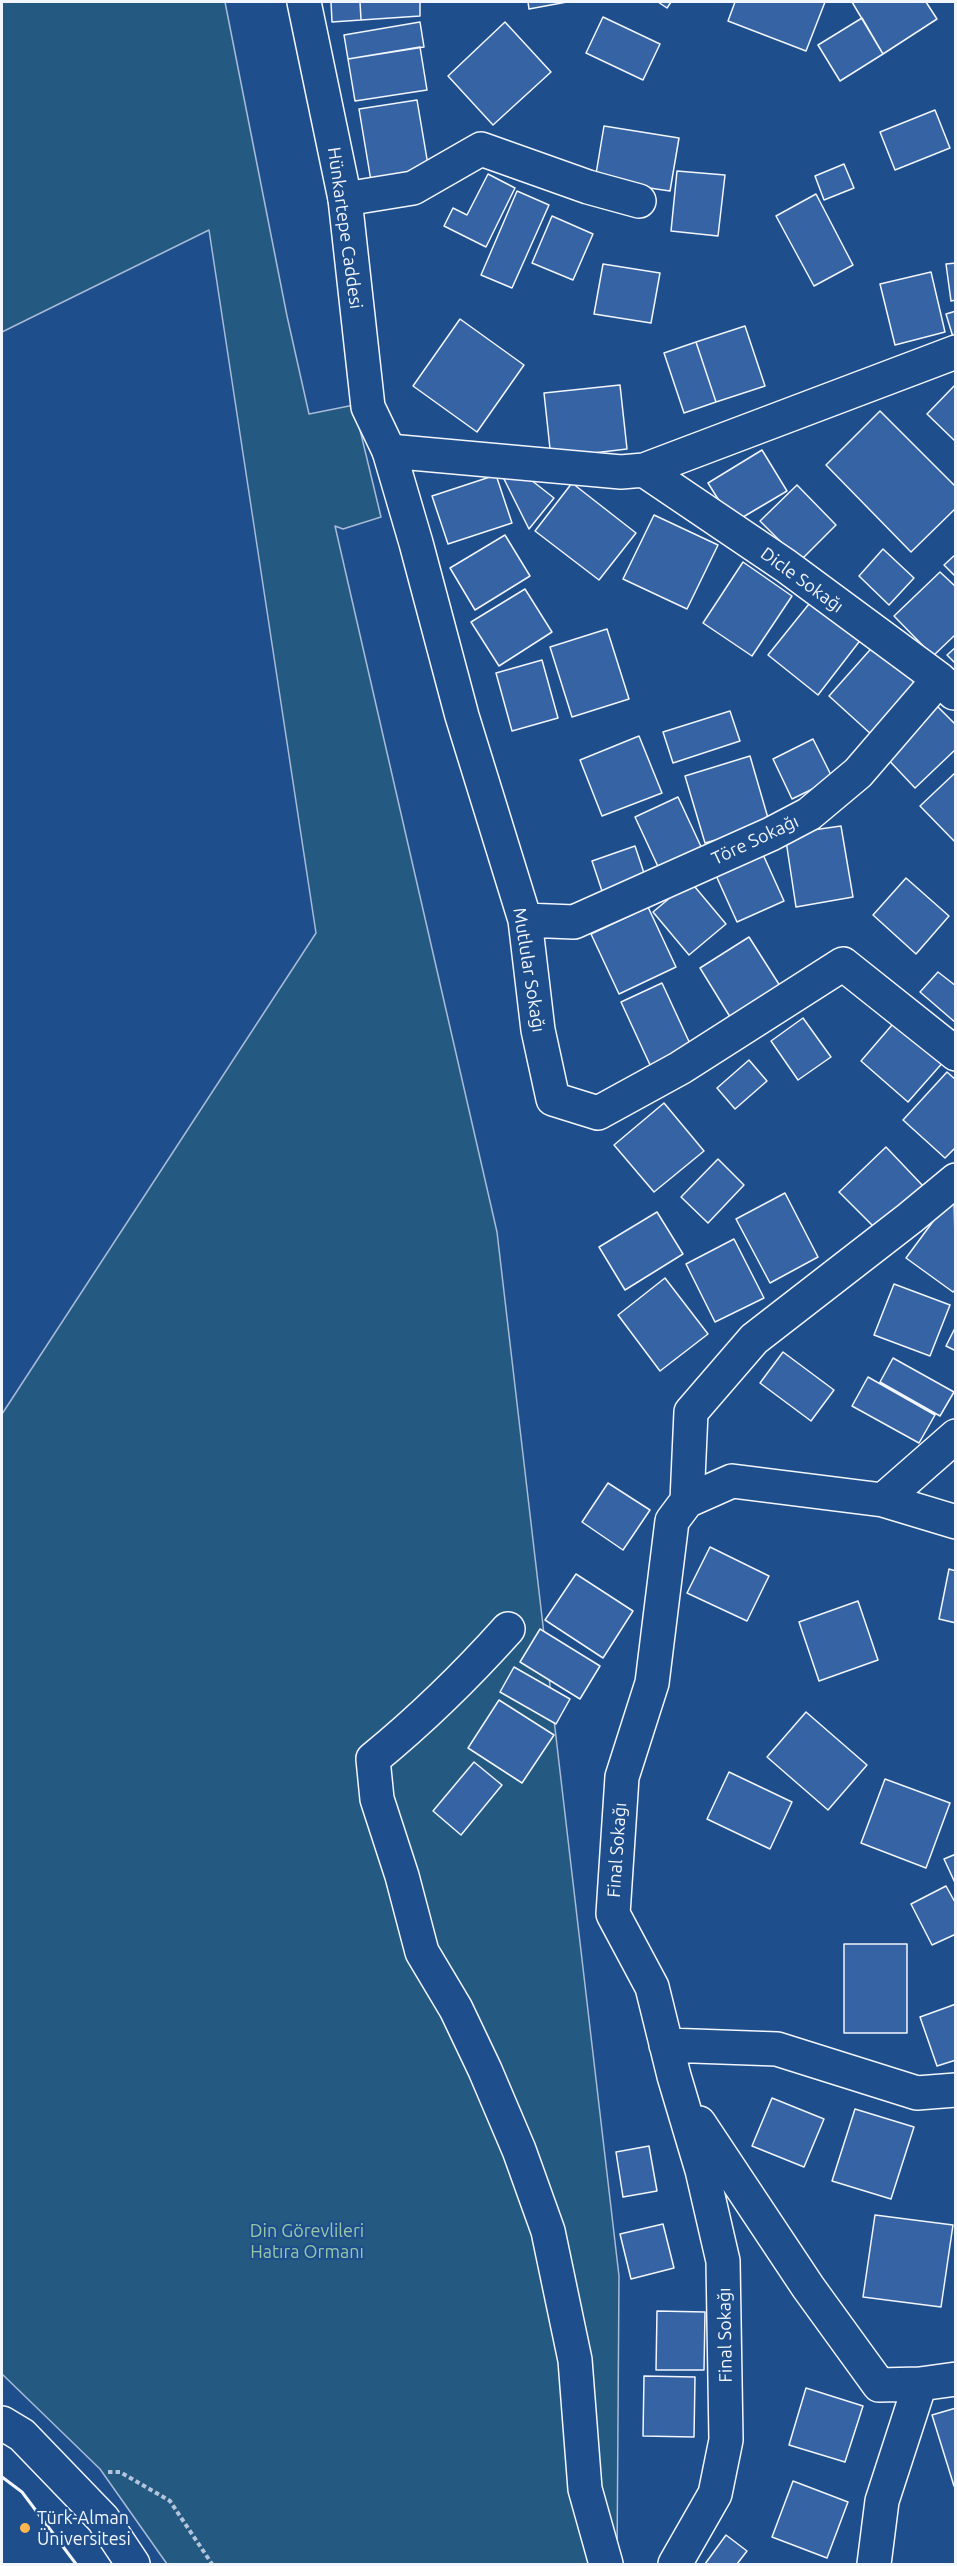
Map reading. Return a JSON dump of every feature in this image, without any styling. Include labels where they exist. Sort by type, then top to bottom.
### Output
[{"type":"street","name":"Hünkartepe Caddesi","points":[[304,2],[345,199],[368,407],[389,451]]},
{"type":"street","points":[[345,199],[413,188],[481,149],[588,187],[639,201]]},
{"type":"street","points":[[389,451],[621,472],[644,470],[956,352]]},
{"type":"street","name":"Mutlular Sokağı","points":[[389,451],[462,716],[525,920],[538,1030],[553,1099],[598,1113],[680,1068],[843,964],[956,1054]]},
{"type":"street","name":"Dicle Sokağı","points":[[644,470],[786,566],[947,687]]},
{"type":"street","name":"Töre Sokağı","points":[[525,920],[574,922],[771,834],[809,814],[858,773],[947,687]]},
{"type":"street","points":[[956,1180],[754,1339],[691,1412],[687,1501],[732,1481],[883,1500],[956,1522]]},
{"type":"street","points":[[883,1500],[956,1436]]},
{"type":"street","name":"Final Sokağı","points":[[675,2565],[715,2494],[726,2440],[723,2261],[702,2170],[652,1987],[613,1914],[622,1777],[652,1683],[672,1521],[687,1501]]},
{"type":"street","points":[[507,1629],[459,1684],[416,1724],[373,1759],[377,1799],[402,1876],[422,1952],[456,2009],[484,2070],[519,2150],[548,2231],[575,2360],[585,2489],[606,2565]]},
{"type":"street","points":[[666,2045],[777,2049],[917,2093],[956,2090]]},
{"type":"street","points":[[680,2094],[808,2286],[879,2385],[920,2384],[956,2379]]},
{"type":"street","points":[[873,2565],[882,2501],[920,2384]]},
{"type":"street","points":[[2,2423],[22,2435],[103,2519],[133,2565]]},
{"type":"path","points":[[61,2475],[120,2472],[170,2501],[212,2565]]},
{"type":"green space","name":"Din Görevlileri Hatıra Ormanı","points":[[2,2],[225,2],[287,316],[309,414],[354,405],[381,517],[343,529],[335,526],[497,1232],[619,2276],[617,2564],[167,2564],[100,2469],[2,2374],[2,1414],[316,933],[209,230],[2,332]]},
{"type":"building","points":[[331,2],[360,2],[361,20],[332,22]]},
{"type":"building","points":[[360,2],[420,2],[420,16],[361,20]]},
{"type":"building","points":[[528,2],[567,2],[529,9]]},
{"type":"building","points":[[658,2],[671,2],[667,8]]},
{"type":"building","points":[[735,2],[825,2],[806,51],[728,21]]},
{"type":"building","points":[[852,2],[926,2],[937,19],[883,54]]},
{"type":"building","points":[[603,17],[660,44],[643,80],[586,53]]},
{"type":"building","points":[[862,18],[883,54],[840,81],[818,45]]},
{"type":"building","points":[[420,22],[424,47],[348,59],[344,35]]},
{"type":"building","points":[[505,22],[551,72],[493,125],[448,76]]},
{"type":"building","points":[[420,47],[427,90],[355,101],[348,59]]},
{"type":"building","points":[[417,100],[429,171],[371,181],[359,109]]},
{"type":"building","points":[[935,110],[950,148],[895,170],[880,132]]},
{"type":"building","points":[[604,126],[679,138],[670,191],[595,180]]},
{"type":"building","points":[[844,164],[854,188],[824,200],[815,176]]},
{"type":"building","points":[[677,171],[725,175],[718,236],[671,231]]},
{"type":"building","points":[[488,174],[515,188],[486,247],[444,226],[453,208],[467,215]]},
{"type":"building","points":[[517,191],[549,205],[512,288],[481,275]]},
{"type":"building","points":[[816,194],[853,265],[814,286],[776,216]]},
{"type":"building","points":[[552,216],[593,234],[573,280],[532,263]]},
{"type":"building","points":[[956,263],[956,300],[951,301],[946,264]]},
{"type":"building","points":[[603,264],[660,273],[651,323],[594,314]]},
{"type":"building","points":[[931,272],[945,332],[895,345],[880,284]]},
{"type":"building","points":[[956,311],[956,336],[953,337],[946,314]]},
{"type":"building","points":[[460,319],[524,365],[477,432],[413,386]]},
{"type":"building","points":[[745,326],[765,386],[716,402],[696,342]]},
{"type":"building","points":[[696,342],[716,402],[684,413],[664,353]]},
{"type":"building","points":[[956,384],[956,442],[927,414]]},
{"type":"building","points":[[620,385],[627,449],[551,458],[544,393]]},
{"type":"building","points":[[880,411],[956,487],[956,508],[911,552],[826,465]]},
{"type":"building","points":[[762,450],[787,491],[733,523],[708,483]]},
{"type":"building","points":[[517,469],[554,498],[529,529],[500,471]]},
{"type":"building","points":[[496,475],[512,523],[448,544],[432,496]]},
{"type":"building","points":[[572,483],[636,533],[599,580],[535,531]]},
{"type":"building","points":[[797,485],[836,525],[800,561],[760,521]]},
{"type":"building","points":[[654,515],[718,545],[687,609],[623,579]]},
{"type":"building","points":[[505,535],[530,576],[475,610],[450,568]]},
{"type":"building","points":[[883,549],[914,578],[889,605],[859,576]]},
{"type":"building","points":[[956,554],[956,577],[944,565]]},
{"type":"building","points":[[743,562],[792,596],[752,656],[703,623]]},
{"type":"building","points":[[940,572],[956,587],[956,634],[933,656],[894,616]]},
{"type":"building","points":[[525,589],[552,632],[499,666],[471,622]]},
{"type":"building","points":[[813,599],[862,638],[818,695],[768,655]]},
{"type":"building","points":[[607,629],[629,699],[572,717],[550,647]]},
{"type":"building","points":[[877,642],[920,681],[872,735],[829,696]]},
{"type":"building","points":[[956,647],[956,664],[947,655]]},
{"type":"building","points":[[542,660],[558,718],[512,731],[496,673]]},
{"type":"building","points":[[935,704],[956,725],[956,749],[915,788],[883,754]]},
{"type":"building","points":[[730,711],[740,741],[673,763],[663,732]]},
{"type":"building","points":[[639,736],[662,793],[602,816],[580,760]]},
{"type":"building","points":[[813,739],[833,779],[792,799],[773,759]]},
{"type":"building","points":[[750,756],[770,825],[705,843],[685,776]]},
{"type":"building","points":[[956,772],[956,843],[920,806]]},
{"type":"building","points":[[678,797],[704,853],[661,873],[635,817]]},
{"type":"building","points":[[841,826],[853,897],[796,907],[785,834]]},
{"type":"building","points":[[635,846],[646,879],[603,894],[592,861]]},
{"type":"building","points":[[761,850],[784,901],[737,922],[714,871]]},
{"type":"building","points":[[906,878],[949,916],[916,954],[873,915]]},
{"type":"building","points":[[690,881],[726,924],[689,955],[653,912]]},
{"type":"building","points":[[648,907],[676,967],[619,994],[591,934]]},
{"type":"building","points":[[749,937],[782,989],[732,1020],[700,968]]},
{"type":"building","points":[[938,972],[956,986],[956,1023],[920,992]]},
{"type":"building","points":[[662,983],[692,1048],[651,1067],[621,1002]]},
{"type":"building","points":[[803,1018],[831,1057],[798,1080],[771,1041]]},
{"type":"building","points":[[898,1018],[945,1060],[908,1102],[861,1061]]},
{"type":"building","points":[[749,1060],[767,1081],[735,1109],[717,1088]]},
{"type":"building","points":[[947,1072],[956,1080],[956,1147],[945,1158],[903,1120]]},
{"type":"building","points":[[664,1103],[704,1151],[654,1192],[614,1145]]},
{"type":"building","points":[[886,1147],[924,1187],[878,1231],[839,1192]]},
{"type":"building","points":[[718,1159],[744,1185],[708,1223],[681,1197]]},
{"type":"building","points":[[785,1193],[818,1257],[770,1283],[736,1219]]},
{"type":"building","points":[[954,1193],[956,1289],[953,1292],[906,1258]]},
{"type":"building","points":[[657,1212],[683,1254],[625,1290],[599,1247]]},
{"type":"building","points":[[734,1239],[764,1298],[715,1322],[686,1264]]},
{"type":"building","points":[[665,1278],[708,1334],[660,1371],[618,1315]]},
{"type":"building","points":[[894,1284],[950,1305],[930,1356],[874,1335]]},
{"type":"building","points":[[956,1326],[956,1351],[946,1346]]},
{"type":"building","points":[[783,1352],[834,1390],[811,1421],[760,1383]]},
{"type":"building","points":[[893,1358],[954,1392],[940,1416],[880,1382]]},
{"type":"building","points":[[868,1377],[935,1415],[919,1443],[852,1406]]},
{"type":"building","points":[[608,1483],[650,1510],[623,1550],[582,1522]]},
{"type":"building","points":[[710,1547],[769,1576],[747,1621],[687,1593]]},
{"type":"building","points":[[949,1569],[956,1571],[956,1623],[939,1619]]},
{"type":"building","points":[[576,1574],[633,1611],[603,1658],[545,1620]]},
{"type":"building","points":[[858,1601],[878,1660],[819,1681],[799,1622]]},
{"type":"building","points":[[540,1629],[600,1666],[580,1699],[520,1662]]},
{"type":"building","points":[[514,1667],[570,1699],[556,1724],[500,1692]]},
{"type":"building","points":[[499,1700],[554,1735],[522,1783],[468,1748]]},
{"type":"building","points":[[806,1712],[867,1765],[828,1810],[767,1757]]},
{"type":"building","points":[[474,1762],[502,1785],[461,1835],[433,1811]]},
{"type":"building","points":[[729,1772],[792,1802],[770,1849],[707,1819]]},
{"type":"building","points":[[885,1779],[950,1803],[926,1868],[861,1843]]},
{"type":"building","points":[[956,1854],[956,1885],[944,1859]]},
{"type":"building","points":[[946,1886],[956,1904],[956,1934],[932,1945],[911,1904]]},
{"type":"building","points":[[844,1944],[907,1944],[907,2033],[844,2033]]},
{"type":"building","points":[[956,2004],[956,2060],[937,2066],[920,2017]]},
{"type":"building","points":[[772,2098],[824,2119],[804,2167],[752,2146]]},
{"type":"building","points":[[855,2109],[914,2127],[891,2199],[832,2181]]},
{"type":"building","points":[[649,2146],[657,2191],[623,2197],[616,2152]]},
{"type":"building","points":[[875,2215],[953,2225],[941,2307],[863,2297]]},
{"type":"building","points":[[663,2224],[674,2268],[631,2279],[620,2234]]},
{"type":"building","points":[[657,2311],[705,2312],[704,2370],[656,2370]]},
{"type":"building","points":[[644,2376],[695,2377],[694,2437],[643,2436]]},
{"type":"building","points":[[806,2388],[863,2406],[845,2462],[789,2445]]},
{"type":"building","points":[[956,2408],[956,2486],[954,2486],[932,2415]]},
{"type":"building","points":[[793,2481],[848,2502],[827,2558],[772,2537]]},
{"type":"building","points":[[726,2535],[747,2551],[737,2564],[705,2564]]},
{"type":"wall","points":[[2,2477],[22,2492],[76,2564]]},
{"type":"place","name":"Türk-Alman Üniversitesi","points":[[25,2528]]}]
